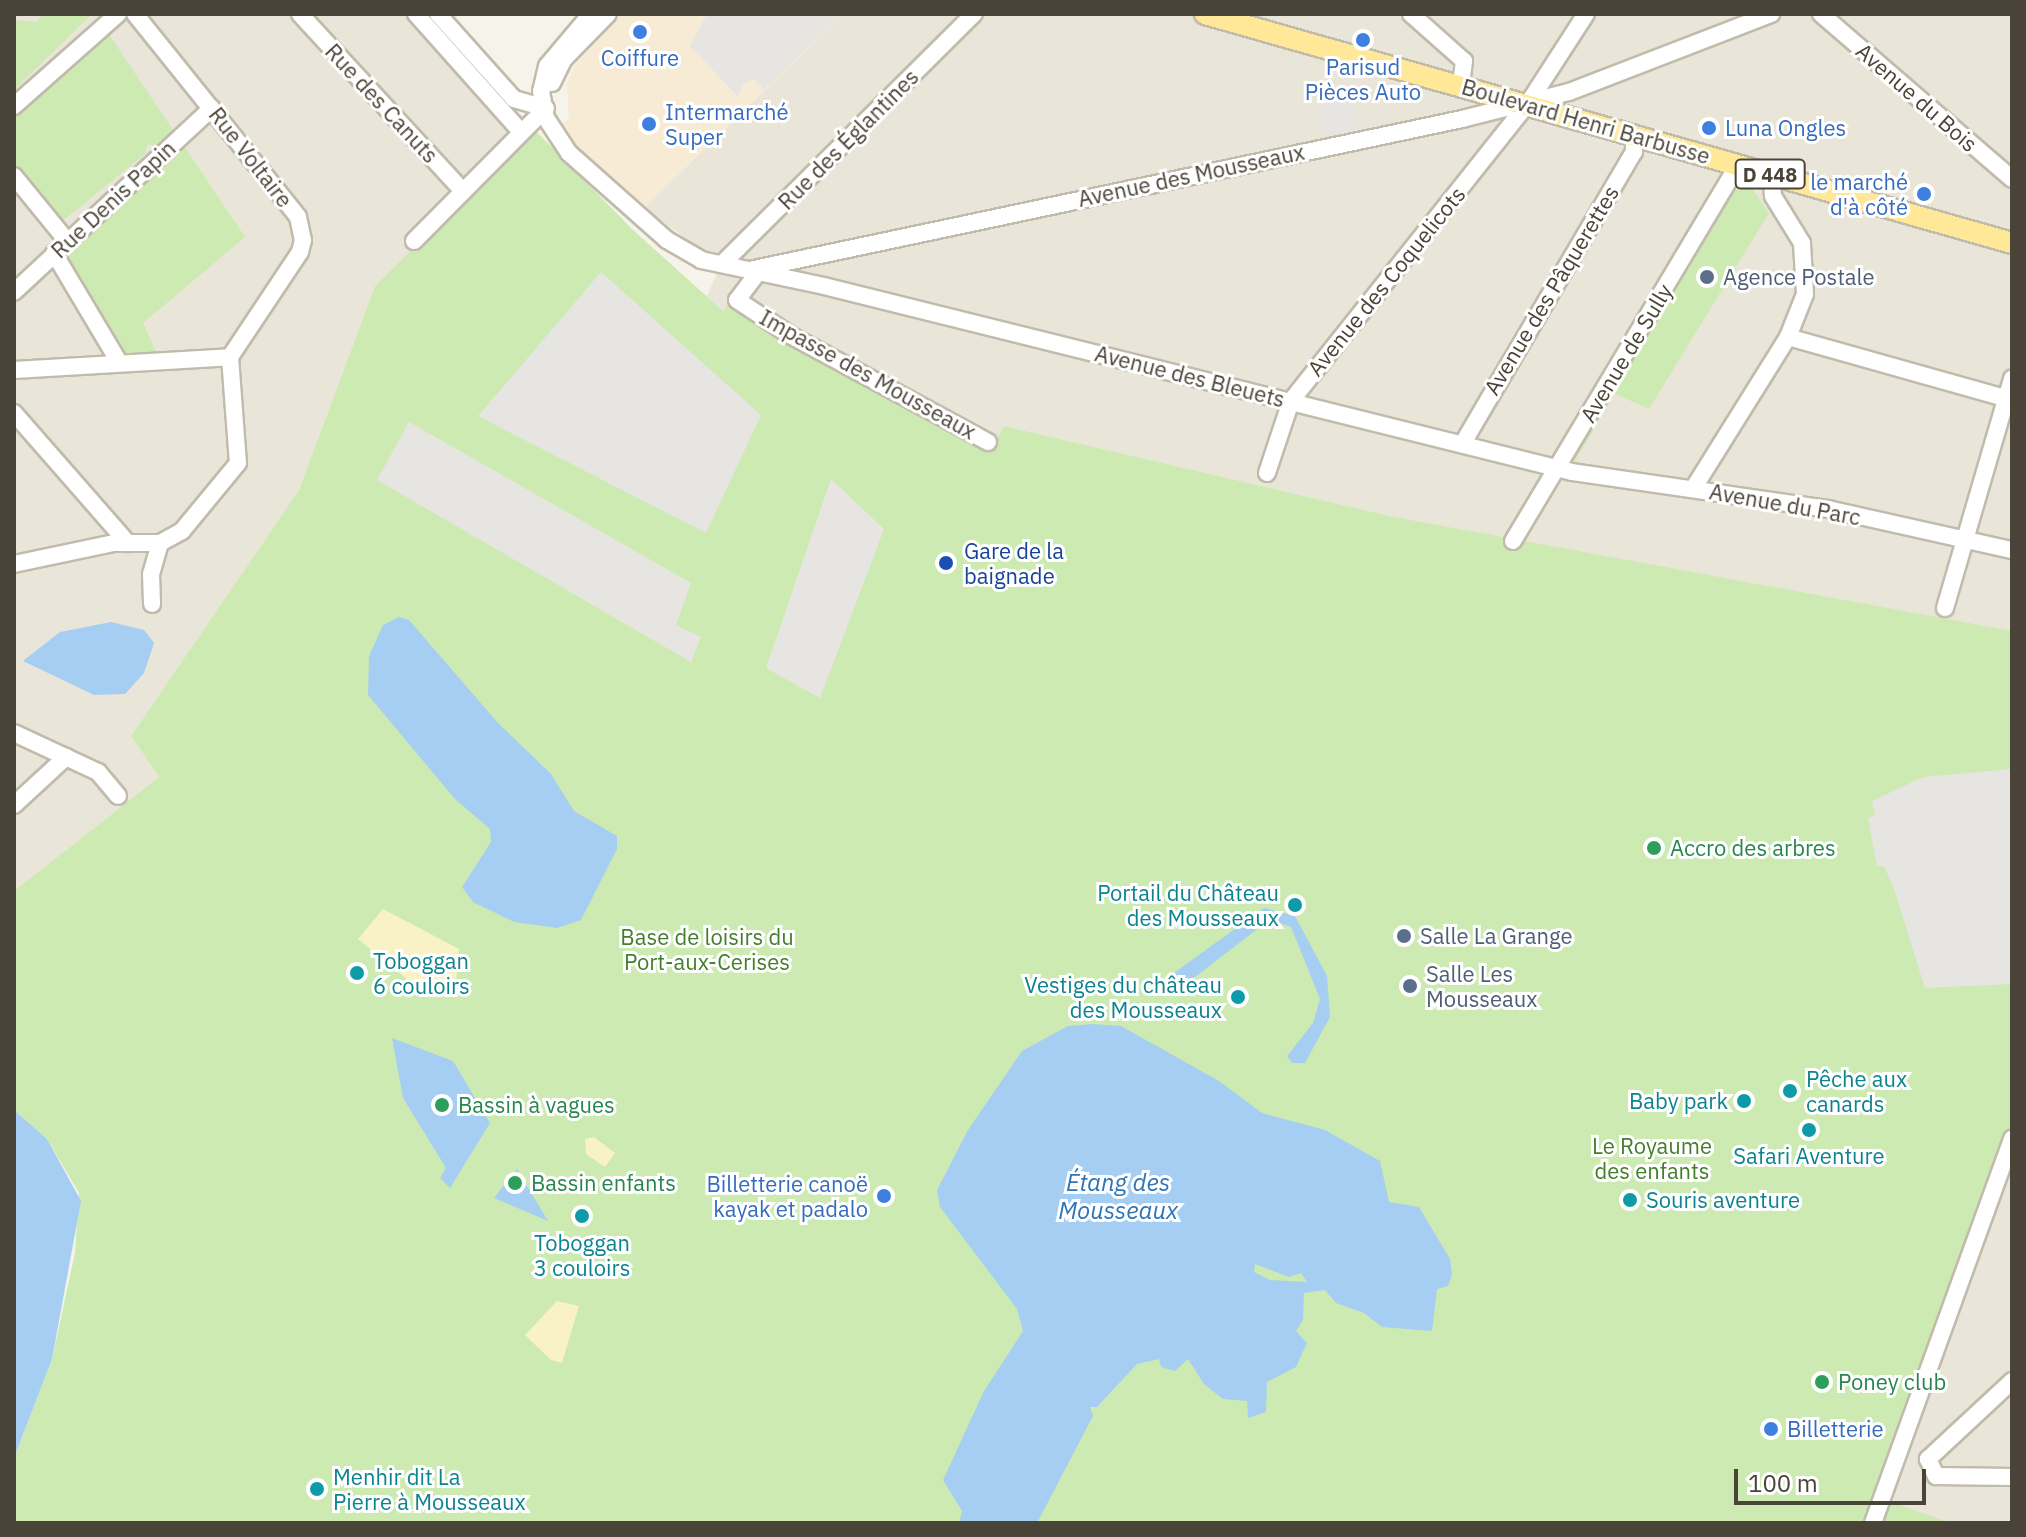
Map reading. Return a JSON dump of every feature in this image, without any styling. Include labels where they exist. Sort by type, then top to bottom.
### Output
[{"type":"main road","name":"Boulevard Henri Barbusse","points":[[1205,14],[1529,102],[2012,243]]},
{"type":"street","points":[[14,106],[118,14]]},
{"type":"street","name":"Rue Voltaire","points":[[135,14],[298,217],[303,240],[300,252],[230,357]]},
{"type":"street","name":"Rue des Canuts","points":[[300,14],[463,191]]},
{"type":"street","points":[[416,14],[521,132]]},
{"type":"street","points":[[438,14],[514,99],[546,108]]},
{"type":"street","points":[[546,108],[542,80],[552,54],[591,14]]},
{"type":"street","points":[[414,241],[546,108],[557,68],[608,14]]},
{"type":"street","name":"Rue des Églantines","points":[[722,264],[974,14]]},
{"type":"street","points":[[1411,14],[1464,61],[1461,85]]},
{"type":"street","name":"Avenue des Coquelicots","points":[[1267,473],[1291,401],[1529,102],[1586,14]]},
{"type":"street","name":"Avenue des Mousseaux","points":[[756,270],[852,245],[1529,102],[1771,14]]},
{"type":"street","name":"Avenue du Bois","points":[[1821,14],[2012,179]]},
{"type":"street","name":"Rue Denis Papin","points":[[14,292],[212,108]]},
{"type":"street","name":"Avenue des Bleuets","points":[[546,108],[553,133],[569,153],[684,253],[1557,468]]},
{"type":"street","name":"Avenue des Pâquerettes","points":[[1463,443],[1634,152],[1634,135]]},
{"type":"street","name":"Avenue de Sully","points":[[1513,541],[1738,165]]},
{"type":"street","points":[[1693,489],[1788,337],[1805,294],[1802,243],[1773,196],[1771,175]]},
{"type":"street","points":[[14,176],[60,247],[119,362]]},
{"type":"street","name":"Impasse des Mousseaux","points":[[756,270],[737,300],[790,335],[988,442]]},
{"type":"street","points":[[1788,337],[2009,399]]},
{"type":"street","points":[[14,370],[230,357],[238,463],[182,531],[160,543],[128,543],[14,564]]},
{"type":"street","points":[[1945,608],[2009,399],[2012,379]]},
{"type":"street","points":[[14,413],[128,543]]},
{"type":"street","name":"Avenue du Parc","points":[[1557,468],[1828,509],[2012,550]]},
{"type":"street","points":[[152,604],[151,574],[160,543]]},
{"type":"street","points":[[14,733],[98,772],[118,796]]},
{"type":"street","points":[[14,805],[66,757]]},
{"type":"street","points":[[1873,1523],[2012,1138]]},
{"type":"street","points":[[2012,1381],[1928,1459],[1936,1476],[2012,1477]]},
{"type":"shaded area","points":[[14,14],[443,14],[426,32],[523,140],[375,286],[299,490],[131,736],[159,777],[14,891]]},
{"type":"shaded area","points":[[622,14],[843,14],[644,208],[558,128],[569,118],[567,84],[573,67]]},
{"type":"shaded area","points":[[707,14],[843,14],[764,90],[754,79],[743,85],[738,97],[690,46]]},
{"type":"shaded area","points":[[843,14],[2012,14],[2012,636],[1394,517],[1004,426],[990,449],[731,300],[723,311],[707,296],[721,264],[644,208]]},
{"type":"shaded area","points":[[1343,98],[1356,101],[1358,131],[1326,137],[1318,101]]},
{"type":"shaded area","points":[[601,272],[761,415],[706,533],[478,416]]},
{"type":"shaded area","points":[[409,422],[691,583],[676,625],[701,637],[691,662],[377,480]]},
{"type":"shaded area","points":[[831,479],[884,529],[820,698],[766,668]]},
{"type":"shaded area","points":[[2012,769],[2012,984],[1925,988],[1894,889],[1884,866],[1877,867],[1868,818],[1875,815],[1872,801],[1923,777]]},
{"type":"shaded area","points":[[2012,1138],[2012,1523],[1931,1523],[1878,1508]]},
{"type":"green space","points":[[42,14],[92,14],[14,90],[14,20],[37,22]]},
{"type":"green space","points":[[108,33],[175,133],[158,149],[148,143],[145,154],[59,224],[14,171],[14,116]]},
{"type":"green space","name":"Base de loisirs du Port-aux-Cerises","points":[[534,129],[632,229],[723,311],[731,300],[991,449],[1004,426],[1394,517],[2012,631],[2012,1142],[1882,1499],[1951,1523],[14,1523],[14,1458],[52,1359],[75,1253],[79,1193],[47,1139],[14,1110],[14,891],[159,777],[131,736],[299,490],[375,286]]},
{"type":"green space","points":[[184,146],[245,237],[143,323],[157,354],[124,356],[65,258],[87,231]]},
{"type":"green space","points":[[1734,186],[1751,187],[1769,213],[1649,409],[1615,394],[1573,464],[1564,464]]},
{"type":"sand","points":[[383,909],[459,949],[456,983],[407,979],[358,939]]},
{"type":"sand","points":[[594,1137],[615,1153],[605,1167],[586,1154],[585,1139]]},
{"type":"sand","points":[[557,1301],[579,1306],[562,1363],[551,1360],[525,1335]]},
{"type":"water","points":[[399,617],[409,620],[498,723],[551,774],[574,811],[617,836],[617,849],[581,920],[557,928],[514,922],[473,902],[462,887],[491,842],[490,829],[455,799],[368,695],[369,656],[383,625]]},
{"type":"water","points":[[111,622],[144,630],[154,643],[144,673],[125,694],[94,695],[23,661],[60,632]]},
{"type":"water","points":[[1264,908],[1295,916],[1327,976],[1330,1017],[1305,1063],[1292,1063],[1287,1056],[1313,1023],[1320,999],[1291,927],[1269,920],[1186,984],[1174,982],[1171,975]]},
{"type":"water","name":"Étang des Mousseaux","points":[[1068,1026],[1121,1026],[1219,1081],[1262,1113],[1325,1130],[1380,1161],[1389,1202],[1419,1207],[1450,1259],[1452,1275],[1448,1286],[1437,1289],[1432,1331],[1382,1327],[1364,1313],[1336,1303],[1325,1290],[1304,1293],[1303,1320],[1296,1331],[1307,1343],[1296,1367],[1267,1382],[1266,1412],[1248,1418],[1247,1401],[1223,1399],[1204,1384],[1188,1359],[1175,1371],[1161,1367],[1159,1359],[1137,1364],[1097,1407],[1090,1407],[1093,1416],[1037,1523],[959,1523],[962,1511],[943,1480],[984,1391],[1023,1331],[1017,1309],[940,1207],[937,1190],[968,1130],[1022,1051]],"holes":[[[1255,1264],[1289,1277],[1301,1273],[1307,1282],[1270,1280],[1254,1272]]]},
{"type":"water","name":"Bassin à vagues","points":[[392,1038],[453,1061],[490,1123],[450,1188],[440,1178],[446,1168],[403,1098]]},
{"type":"water","points":[[14,1110],[47,1139],[81,1201],[52,1359],[14,1458]]},
{"type":"water","name":"Bassin enfants","points":[[517,1169],[548,1221],[494,1198]]},
{"type":"place","name":"Coiffure","points":[[640,32]]},
{"type":"place","name":"Parisud Pièces Auto","points":[[1363,40]]},
{"type":"place","name":"Intermarché Super","points":[[649,124]]},
{"type":"place","name":"Luna Ongles","points":[[1709,128]]},
{"type":"place","name":"le marché d'à côté","points":[[1924,194]]},
{"type":"place","name":"Agence Postale","points":[[1707,277]]},
{"type":"place","name":"Gare de la baignade","points":[[946,563]]},
{"type":"place","name":"Accro des arbres","points":[[1654,848]]},
{"type":"place","name":"Portail du Château des Mousseaux","points":[[1295,905]]},
{"type":"place","name":"Salle La Grange","points":[[1404,936]]},
{"type":"place","name":"Toboggan 6 couloirs","points":[[357,973]]},
{"type":"place","name":"Salle Les Mousseaux","points":[[1410,986]]},
{"type":"place","name":"Vestiges du château des Mousseaux","points":[[1238,997]]},
{"type":"place","name":"Pêche aux canards","points":[[1790,1091]]},
{"type":"place","name":"Baby park","points":[[1744,1101]]},
{"type":"place","name":"Bassin à vagues","points":[[442,1105]]},
{"type":"place","name":"Safari Aventure","points":[[1809,1130]]},
{"type":"place","name":"Bassin enfants","points":[[515,1183]]},
{"type":"place","name":"Billetterie canoë kayak et padalo","points":[[884,1196]]},
{"type":"place","name":"Souris aventure","points":[[1630,1200]]},
{"type":"place","name":"Toboggan 3 couloirs","points":[[582,1216]]},
{"type":"place","name":"Poney club","points":[[1822,1382]]},
{"type":"place","name":"Billetterie","points":[[1771,1429]]},
{"type":"place","name":"Menhir dit La Pierre à Mousseaux","points":[[317,1489]]},
{"type":"park label","name":"Le Royaume des enfants","points":[[1652,1158]]}]
